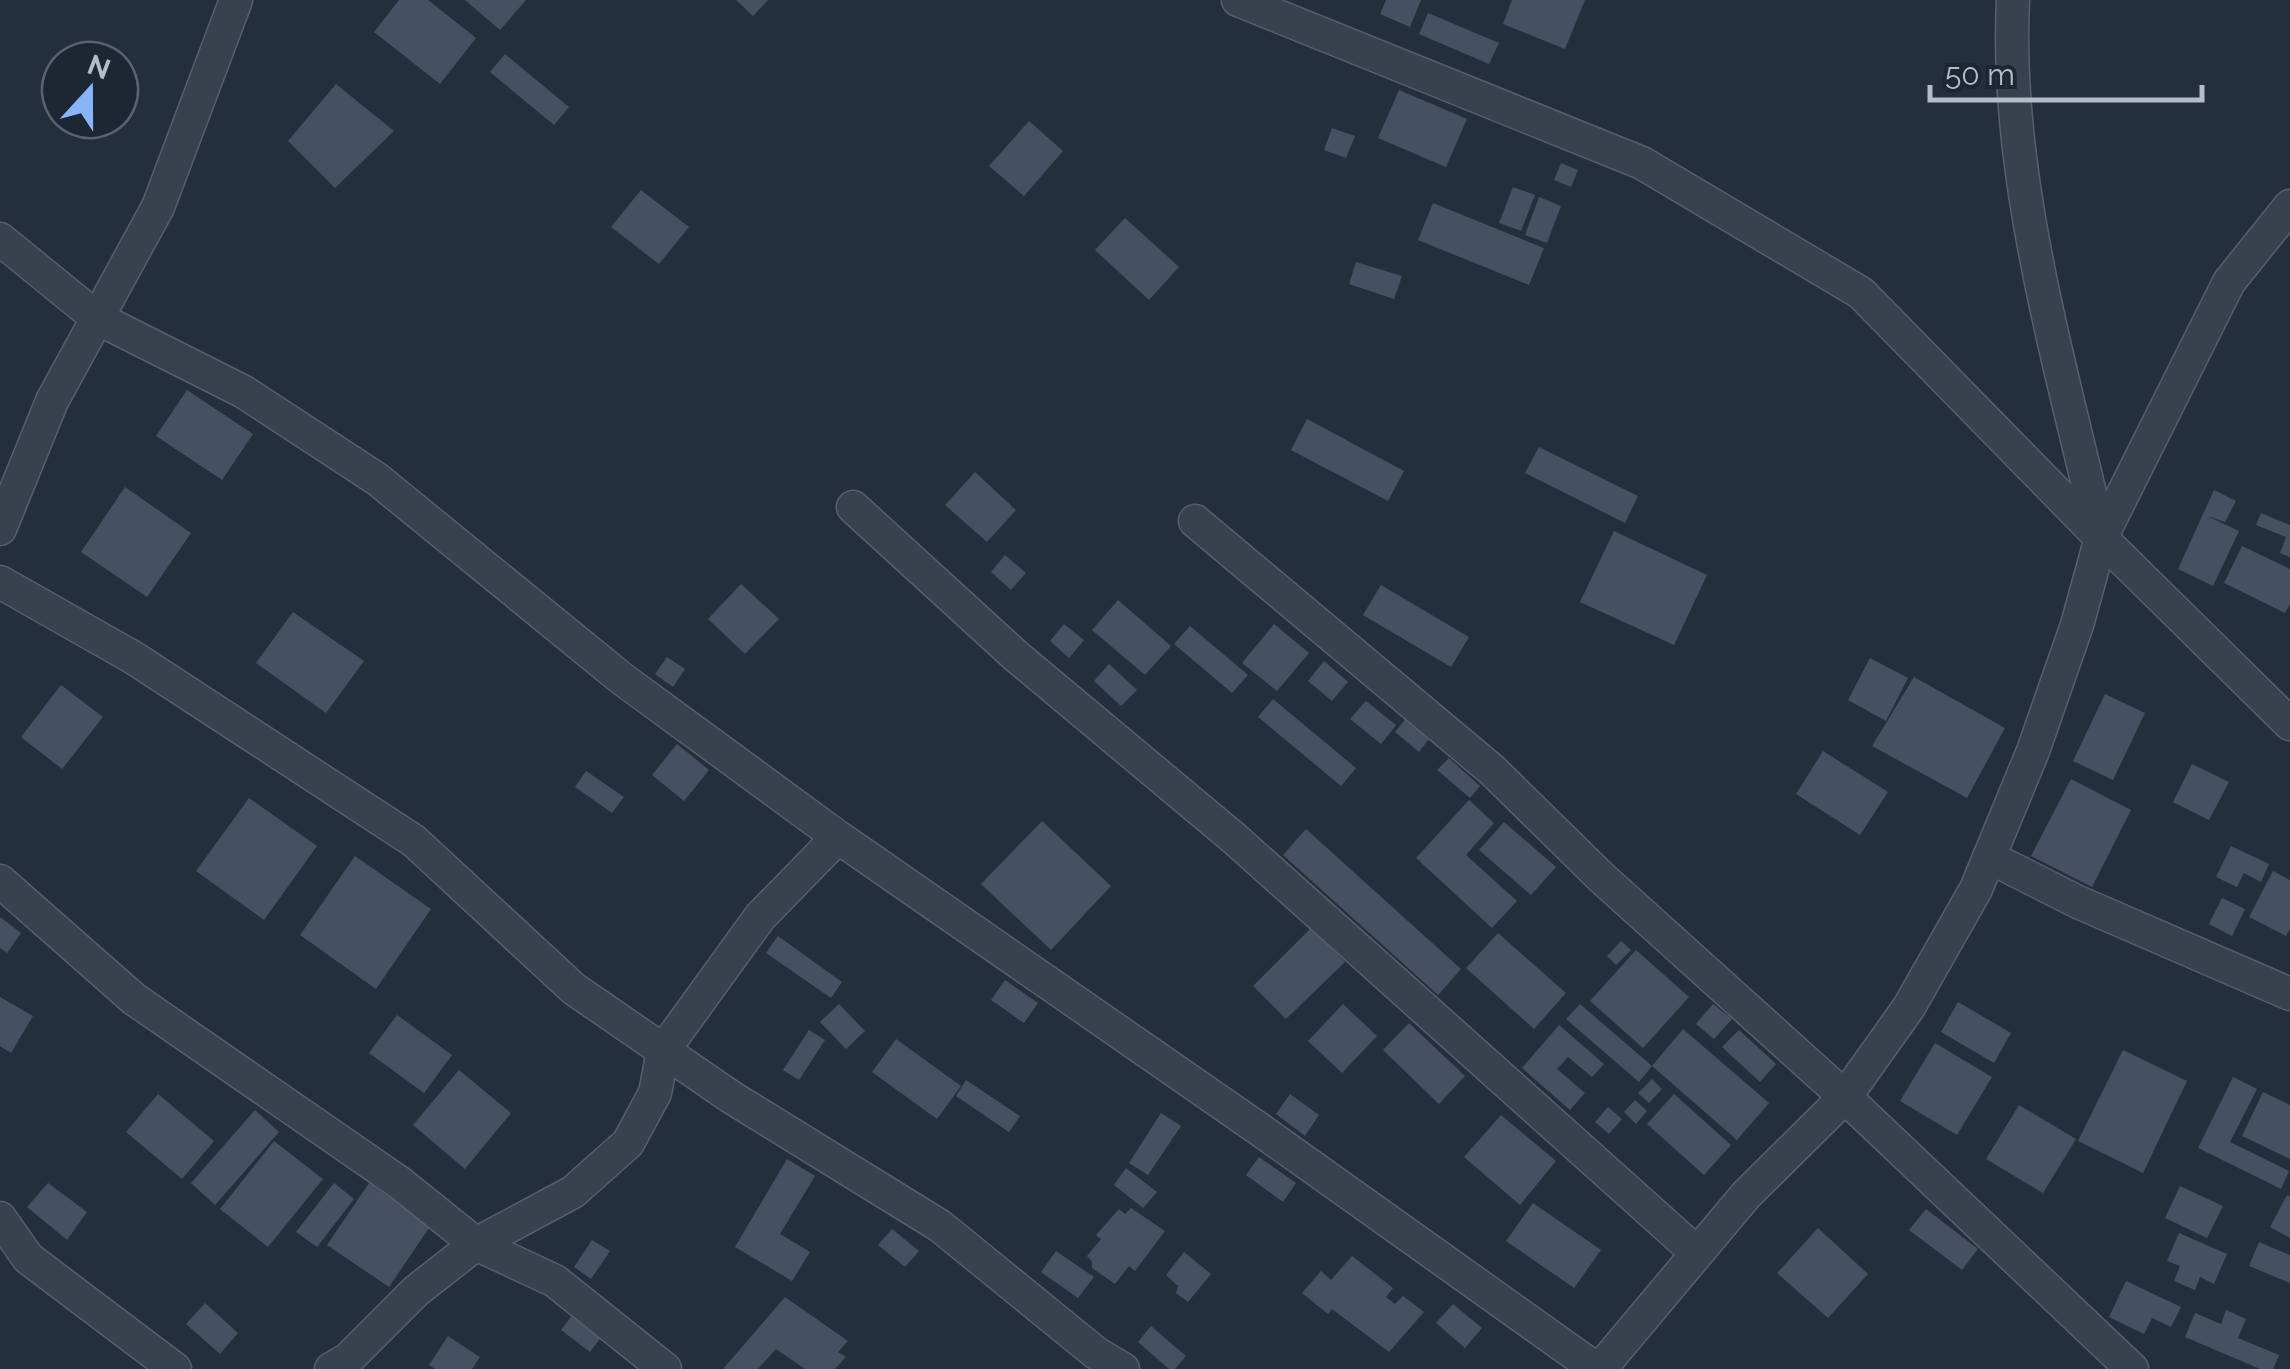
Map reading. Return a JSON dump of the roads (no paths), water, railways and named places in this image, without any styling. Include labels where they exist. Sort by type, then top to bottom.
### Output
[{"type":"street","points":[[0,528],[52,400],[158,207],[236,0]]},
{"type":"street","points":[[1238,0],[1642,163],[1861,293],[2100,538],[2290,724]]},
{"type":"street","points":[[2014,0],[2011,50],[2031,236],[2100,538]]},
{"type":"street","points":[[0,239],[98,318],[244,392],[377,478],[621,678],[838,838],[1598,1369],[1746,1194],[1844,1097],[1909,1007],[1976,889],[2033,751],[2077,626],[2100,538],[2229,282],[2290,206]]},
{"type":"street","points":[[853,507],[1016,656],[1235,839],[1697,1253]]},
{"type":"street","points":[[1196,520],[1492,770],[1601,877],[1844,1097],[2132,1369]]},
{"type":"street","points":[[0,582],[134,658],[414,841],[574,990],[731,1097],[940,1226],[1101,1364]]},
{"type":"street","points":[[331,1369],[348,1359],[416,1291],[476,1244],[573,1192],[628,1143],[656,1094],[663,1050],[760,917],[838,838]]},
{"type":"street","points":[[1989,857],[2078,902],[2290,994]]},
{"type":"street","points":[[0,882],[134,999],[400,1182],[476,1244],[555,1280],[665,1369]]},
{"type":"street","points":[[0,1218],[28,1258],[175,1369]]}]
